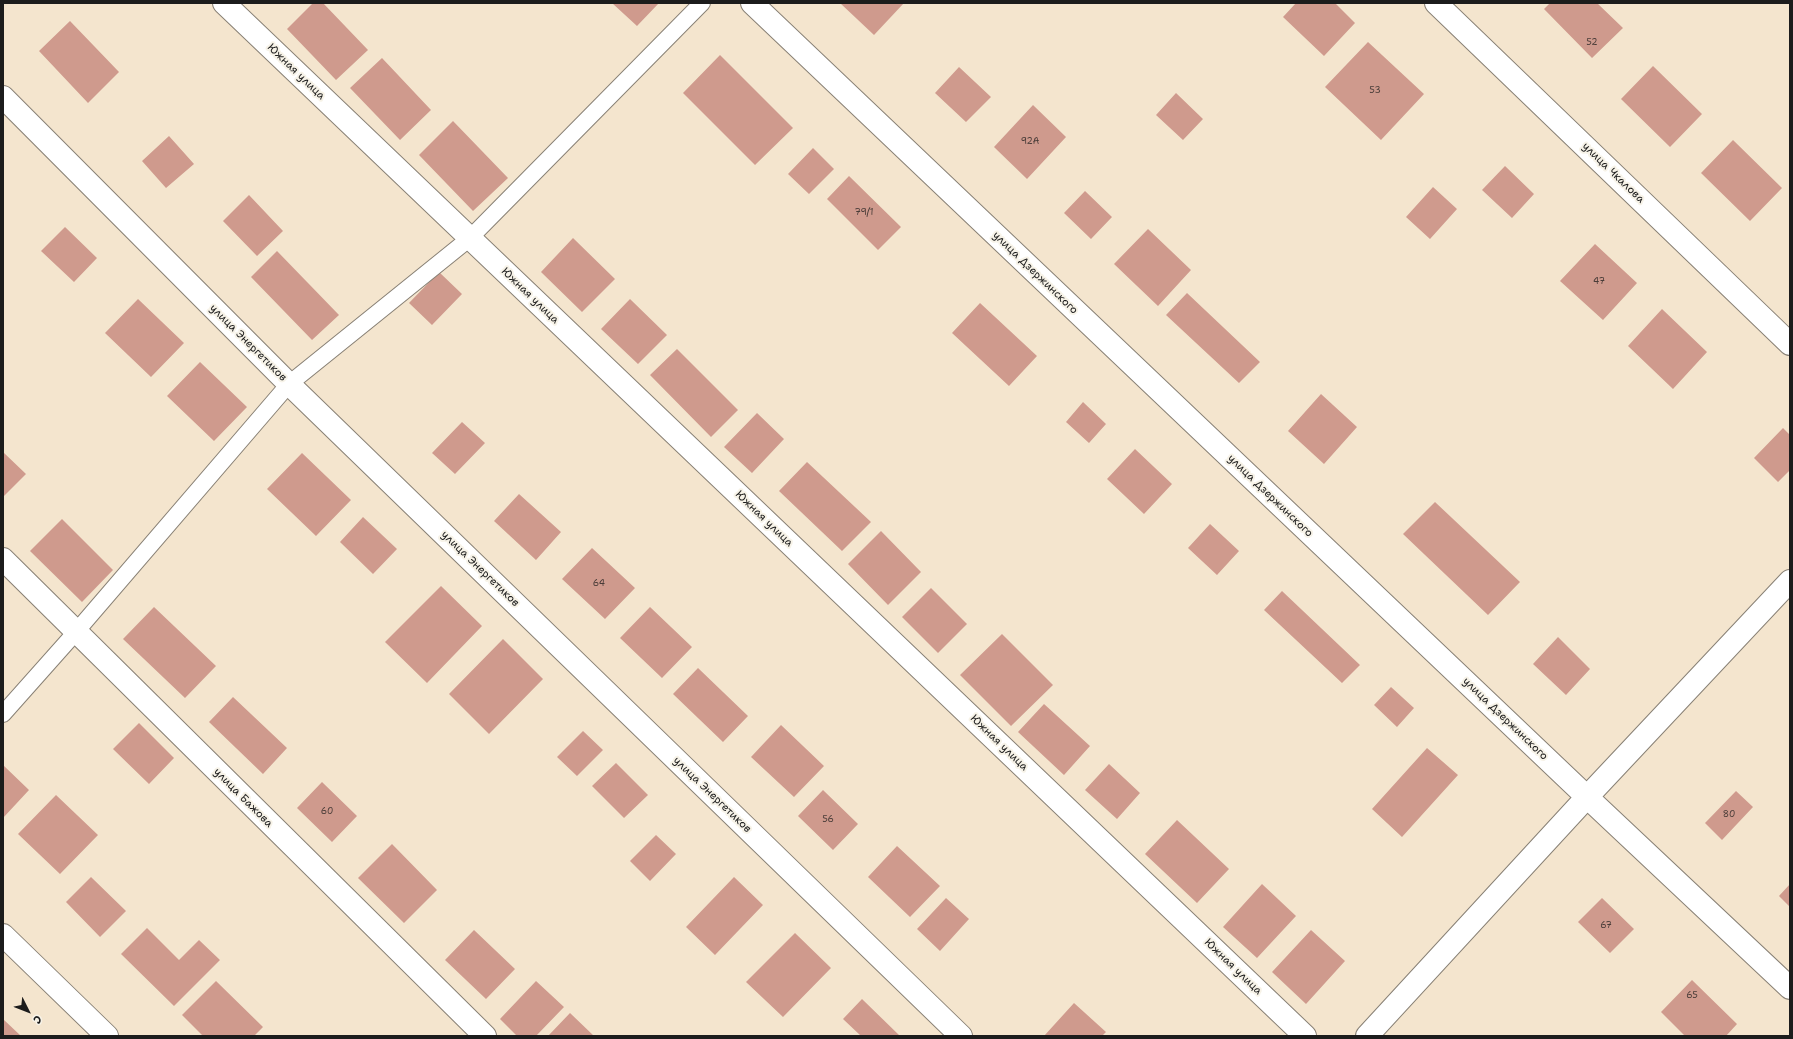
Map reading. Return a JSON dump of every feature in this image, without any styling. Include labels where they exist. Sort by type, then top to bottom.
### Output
[{"type":"street","name":"Южная улица","points":[[224,3],[1305,1036]]},
{"type":"street","name":"улица Дзержинского","points":[[752,3],[1586,797],[1790,988]]},
{"type":"street","name":"улица Чкалова","points":[[1436,3],[1790,344]]},
{"type":"street","name":"улица Энергетиков","points":[[3,97],[289,384],[961,1036]]},
{"type":"street","name":"улица Бажова","points":[[3,559],[75,633],[485,1036]]},
{"type":"street","points":[[1367,1036],[1586,797],[1790,581]]},
{"type":"street","points":[[3,935],[107,1036]]},
{"type":"lane","points":[[3,714],[75,633],[289,384],[470,238],[702,3]]},
{"type":"building","points":[[313,3],[323,3],[368,50],[336,80],[287,29]]},
{"type":"building","points":[[612,3],[659,3],[637,26]]},
{"type":"building","points":[[840,3],[904,3],[874,35]]},
{"type":"building","points":[[1296,3],[1335,3],[1355,23],[1324,56],[1283,17]]},
{"type":"building","points":[[1550,3],[1597,3],[1623,28],[1592,58],[1544,9]]},
{"type":"building","points":[[70,21],[119,72],[88,103],[39,51]]},
{"type":"building","points":[[1368,42],[1424,94],[1381,140],[1325,87]]},
{"type":"building","points":[[720,55],[793,128],[755,165],[683,93]]},
{"type":"building","points":[[382,58],[431,110],[400,140],[350,88]]},
{"type":"building","points":[[1653,66],[1702,114],[1670,147],[1621,99]]},
{"type":"building","points":[[959,67],[991,97],[966,122],[935,93]]},
{"type":"building","points":[[1176,93],[1203,119],[1183,140],[1156,115]]},
{"type":"building","points":[[1033,105],[1066,137],[1027,179],[994,147]]},
{"type":"building","points":[[453,121],[508,178],[473,211],[419,155]]},
{"type":"building","points":[[169,136],[194,164],[166,188],[142,161]]},
{"type":"building","points":[[1733,140],[1782,188],[1750,221],[1701,173]]},
{"type":"building","points":[[813,148],[834,169],[809,194],[788,174]]},
{"type":"building","points":[[1505,166],[1534,194],[1512,218],[1482,190]]},
{"type":"building","points":[[849,176],[901,227],[878,250],[827,199]]},
{"type":"building","points":[[1433,187],[1457,209],[1430,239],[1406,217]]},
{"type":"building","points":[[1085,191],[1112,217],[1091,239],[1064,213]]},
{"type":"building","points":[[249,195],[283,231],[257,256],[223,221]]},
{"type":"building","points":[[65,227],[97,258],[74,282],[41,251]]},
{"type":"building","points":[[1148,229],[1191,270],[1158,306],[1114,264]]},
{"type":"building","points":[[573,238],[615,279],[582,312],[541,272]]},
{"type":"building","points":[[1595,244],[1637,283],[1603,320],[1560,281]]},
{"type":"building","points":[[277,251],[339,315],[312,340],[251,277]]},
{"type":"building","points":[[439,272],[462,294],[432,325],[409,303]]},
{"type":"building","points":[[1187,293],[1260,362],[1239,383],[1166,315]]},
{"type":"building","points":[[138,299],[184,343],[151,377],[105,333]]},
{"type":"building","points":[[630,299],[667,335],[638,364],[601,329]]},
{"type":"building","points":[[980,303],[1037,356],[1009,386],[952,333]]},
{"type":"building","points":[[1662,309],[1707,352],[1673,389],[1628,346]]},
{"type":"building","points":[[677,349],[738,410],[711,437],[650,375]]},
{"type":"building","points":[[200,362],[247,407],[214,441],[167,396]]},
{"type":"building","points":[[1321,394],[1357,427],[1324,464],[1288,431]]},
{"type":"building","points":[[1083,402],[1106,424],[1089,443],[1066,422]]},
{"type":"building","points":[[757,413],[784,439],[752,473],[724,447]]},
{"type":"building","points":[[462,422],[485,443],[455,474],[432,453]]},
{"type":"building","points":[[1783,428],[1790,435],[1790,470],[1778,482],[1754,458]]},
{"type":"building","points":[[1135,449],[1172,484],[1144,514],[1107,479]]},
{"type":"building","points":[[3,452],[26,474],[3,497]]},
{"type":"building","points":[[302,453],[351,500],[316,536],[267,489]]},
{"type":"building","points":[[807,462],[871,522],[842,551],[779,491]]},
{"type":"building","points":[[519,494],[561,532],[536,560],[494,521]]},
{"type":"building","points":[[1435,502],[1520,582],[1488,615],[1403,534]]},
{"type":"building","points":[[363,517],[397,549],[373,574],[340,542]]},
{"type":"building","points":[[62,519],[113,570],[82,602],[30,551]]},
{"type":"building","points":[[1210,524],[1239,551],[1217,575],[1188,548]]},
{"type":"building","points":[[881,531],[921,572],[888,605],[848,564]]},
{"type":"building","points":[[592,548],[635,588],[605,619],[562,579]]},
{"type":"building","points":[[441,586],[482,626],[427,683],[385,642]]},
{"type":"building","points":[[931,588],[967,624],[938,653],[902,617]]},
{"type":"building","points":[[1282,591],[1360,665],[1342,683],[1264,610]]},
{"type":"building","points":[[154,607],[216,666],[185,698],[123,639]]},
{"type":"building","points":[[650,607],[692,647],[662,678],[620,638]]},
{"type":"building","points":[[1002,634],[1053,685],[1011,726],[960,675]]},
{"type":"building","points":[[1558,637],[1590,669],[1566,695],[1533,664]]},
{"type":"building","points":[[503,639],[543,679],[489,734],[449,694]]},
{"type":"building","points":[[698,668],[748,716],[723,742],[673,694]]},
{"type":"building","points":[[1391,687],[1414,708],[1397,727],[1374,705]]},
{"type":"building","points":[[233,697],[287,748],[263,774],[209,722]]},
{"type":"building","points":[[1044,704],[1090,746],[1064,775],[1018,732]]},
{"type":"building","points":[[139,723],[174,758],[149,784],[113,749]]},
{"type":"building","points":[[781,725],[824,766],[794,797],[751,757]]},
{"type":"building","points":[[583,731],[603,750],[577,776],[557,757]]},
{"type":"building","points":[[1427,748],[1458,775],[1402,837],[1372,809]]},
{"type":"building","points":[[616,763],[648,795],[624,818],[592,786]]},
{"type":"building","points":[[1109,764],[1140,793],[1117,819],[1085,790]]},
{"type":"building","points":[[3,765],[29,790],[3,818]]},
{"type":"building","points":[[322,782],[357,816],[332,842],[297,808]]},
{"type":"building","points":[[823,790],[858,824],[833,850],[798,816]]},
{"type":"building","points":[[1736,791],[1753,807],[1722,840],[1705,823]]},
{"type":"building","points":[[56,795],[98,835],[60,874],[18,834]]},
{"type":"building","points":[[1177,820],[1229,869],[1197,903],[1145,854]]},
{"type":"building","points":[[656,835],[676,854],[650,881],[630,861]]},
{"type":"building","points":[[392,844],[437,890],[404,923],[358,878]]},
{"type":"building","points":[[897,846],[940,886],[910,917],[868,877]]},
{"type":"building","points":[[91,877],[126,911],[100,937],[66,902]]},
{"type":"building","points":[[734,877],[763,905],[715,955],[686,927]]},
{"type":"building","points":[[1262,884],[1296,916],[1257,958],[1223,927]]},
{"type":"building","points":[[1790,884],[1790,907],[1779,896]]},
{"type":"building","points":[[946,898],[969,919],[940,951],[917,929]]},
{"type":"building","points":[[1602,898],[1634,929],[1610,953],[1578,922]]},
{"type":"building","points":[[147,928],[179,960],[199,940],[220,960],[174,1006],[121,954]]},
{"type":"building","points":[[474,930],[515,969],[486,999],[445,960]]},
{"type":"building","points":[[1311,930],[1345,961],[1306,1004],[1272,972]]},
{"type":"building","points":[[795,933],[831,968],[783,1017],[746,982]]},
{"type":"building","points":[[1692,980],[1737,1024],[1726,1036],[1685,1036],[1661,1012]]},
{"type":"building","points":[[216,981],[263,1027],[254,1036],[203,1036],[182,1015]]},
{"type":"building","points":[[536,981],[564,1007],[536,1036],[517,1036],[500,1019]]},
{"type":"building","points":[[862,999],[900,1036],[861,1036],[843,1019]]},
{"type":"building","points":[[1074,1003],[1106,1032],[1102,1036],[1044,1036]]},
{"type":"building","points":[[570,1013],[594,1036],[548,1036]]},
{"type":"building","points":[[3,1019],[21,1036],[3,1036]]}]
